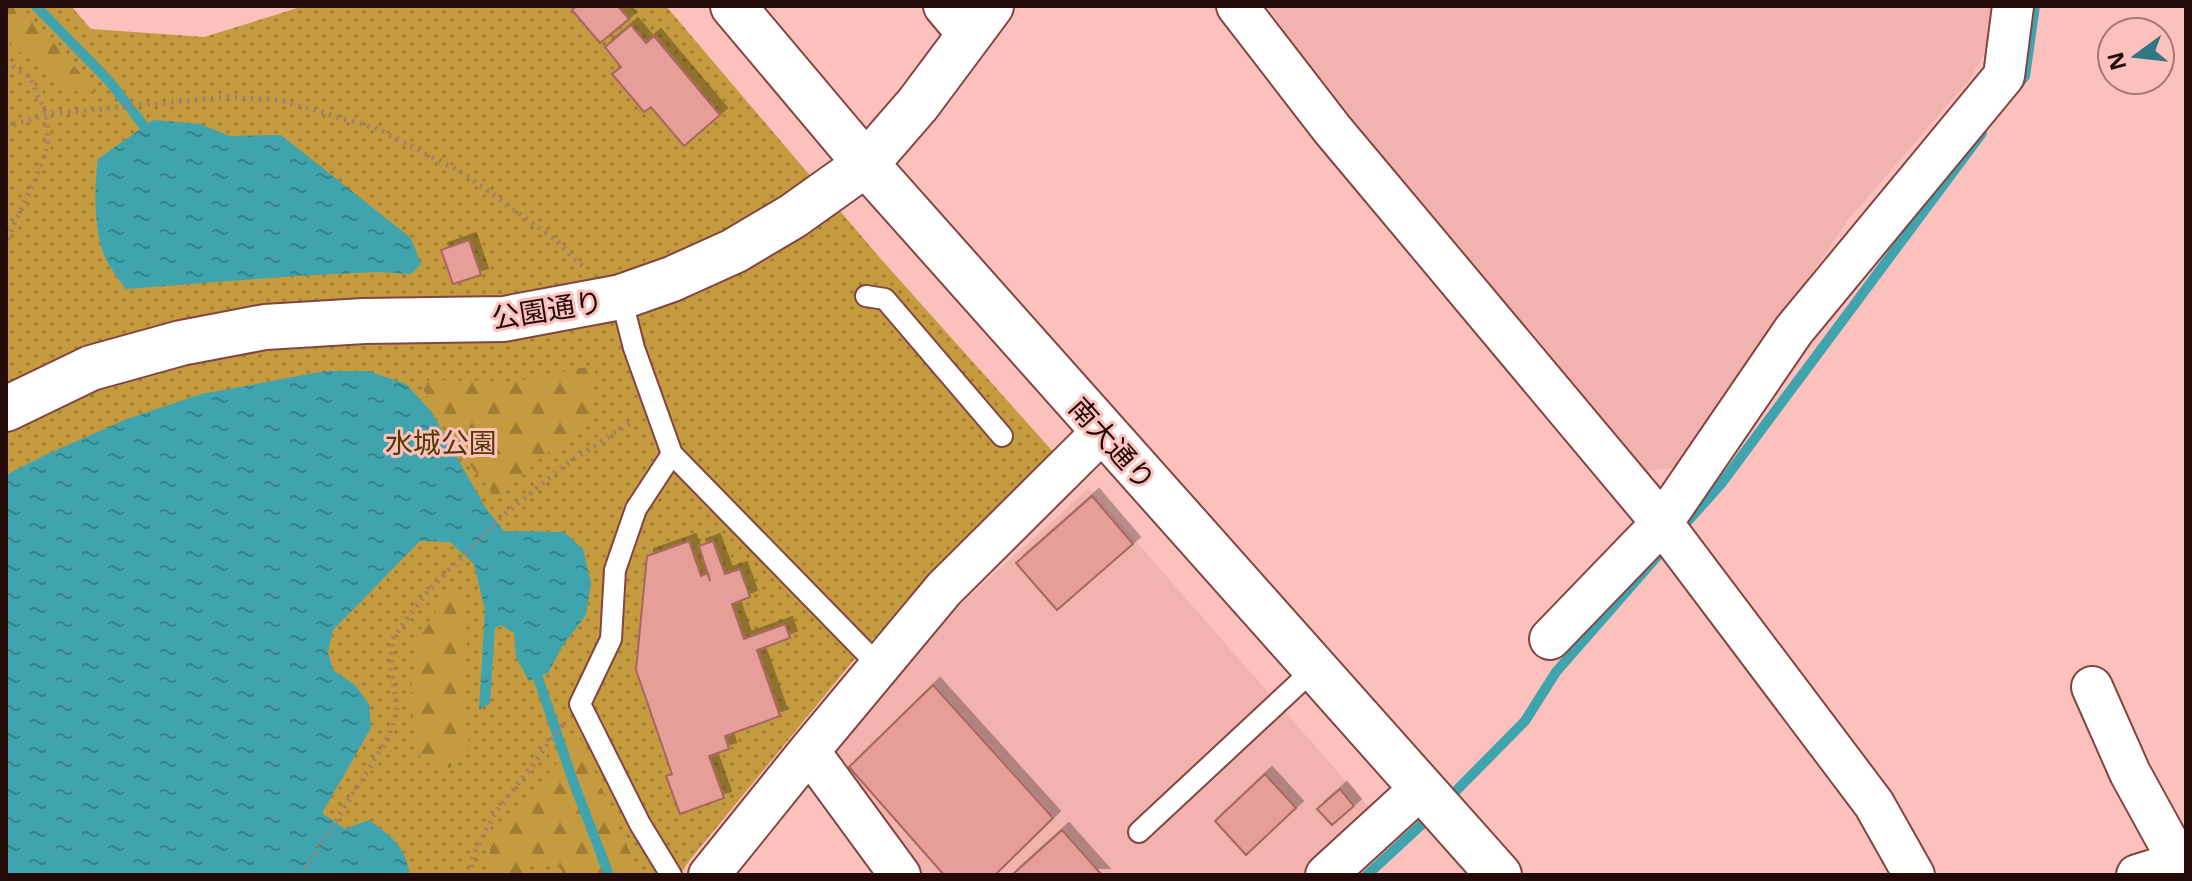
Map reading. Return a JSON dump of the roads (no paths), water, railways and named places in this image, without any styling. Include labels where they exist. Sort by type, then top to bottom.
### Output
[{"type":"street","name":"南大通り","points":[[733,6],[866,164],[1499,875]]},
{"type":"street","points":[[1237,6],[1332,129],[1662,523],[1874,804],[1914,875]]},
{"type":"street","points":[[1550,639],[1662,523],[1794,330],[2004,76],[2013,6]]},
{"type":"street","name":"公園通り","points":[[6,409],[91,368],[181,343],[265,327],[364,321],[504,319],[621,297],[672,279],[734,251],[793,216],[866,164],[918,104],[968,16]]},
{"type":"street","points":[[709,875],[944,589],[1103,431]]},
{"type":"street","points":[[2092,687],[2130,773],[2172,822],[2183,869],[2137,875]]},
{"type":"street","points":[[809,751],[900,875]]},
{"type":"street","points":[[1326,875],[1421,788]]},
{"type":"lane","points":[[866,296],[885,299],[1002,436]]},
{"type":"lane","points":[[621,297],[634,348],[672,454],[879,666]]},
{"type":"lane","points":[[671,875],[640,824],[580,704],[611,639],[615,570],[636,509],[672,454]]},
{"type":"lane","points":[[1139,832],[1314,669]]},
{"type":"water","points":[[153,120],[201,124],[229,136],[281,135],[411,238],[421,264],[411,274],[376,272],[295,276],[126,289],[107,262],[100,242],[96,206],[98,159]]},
{"type":"water","points":[[326,371],[368,371],[406,384],[431,411],[485,507],[504,531],[564,532],[583,549],[591,583],[586,615],[562,647],[548,673],[529,681],[516,657],[514,633],[501,625],[495,628],[490,703],[479,710],[485,610],[474,564],[450,542],[420,541],[333,630],[328,652],[333,670],[355,685],[369,704],[371,728],[322,813],[345,829],[369,820],[396,843],[410,875],[6,875],[6,475],[127,419],[201,394]]},
{"type":"waterway","points":[[36,6],[109,81],[144,126]]},
{"type":"waterway","points":[[2018,85],[2025,76],[2035,6]]},
{"type":"waterway","points":[[1679,531],[1721,484],[1982,133]]},
{"type":"waterway","points":[[1447,800],[1525,721],[1556,672],[1661,552]]},
{"type":"waterway","points":[[534,666],[609,875]]},
{"type":"waterway","points":[[1367,875],[1433,814]]},
{"type":"park label","name":"水城公園","points":[[441,442]]}]
